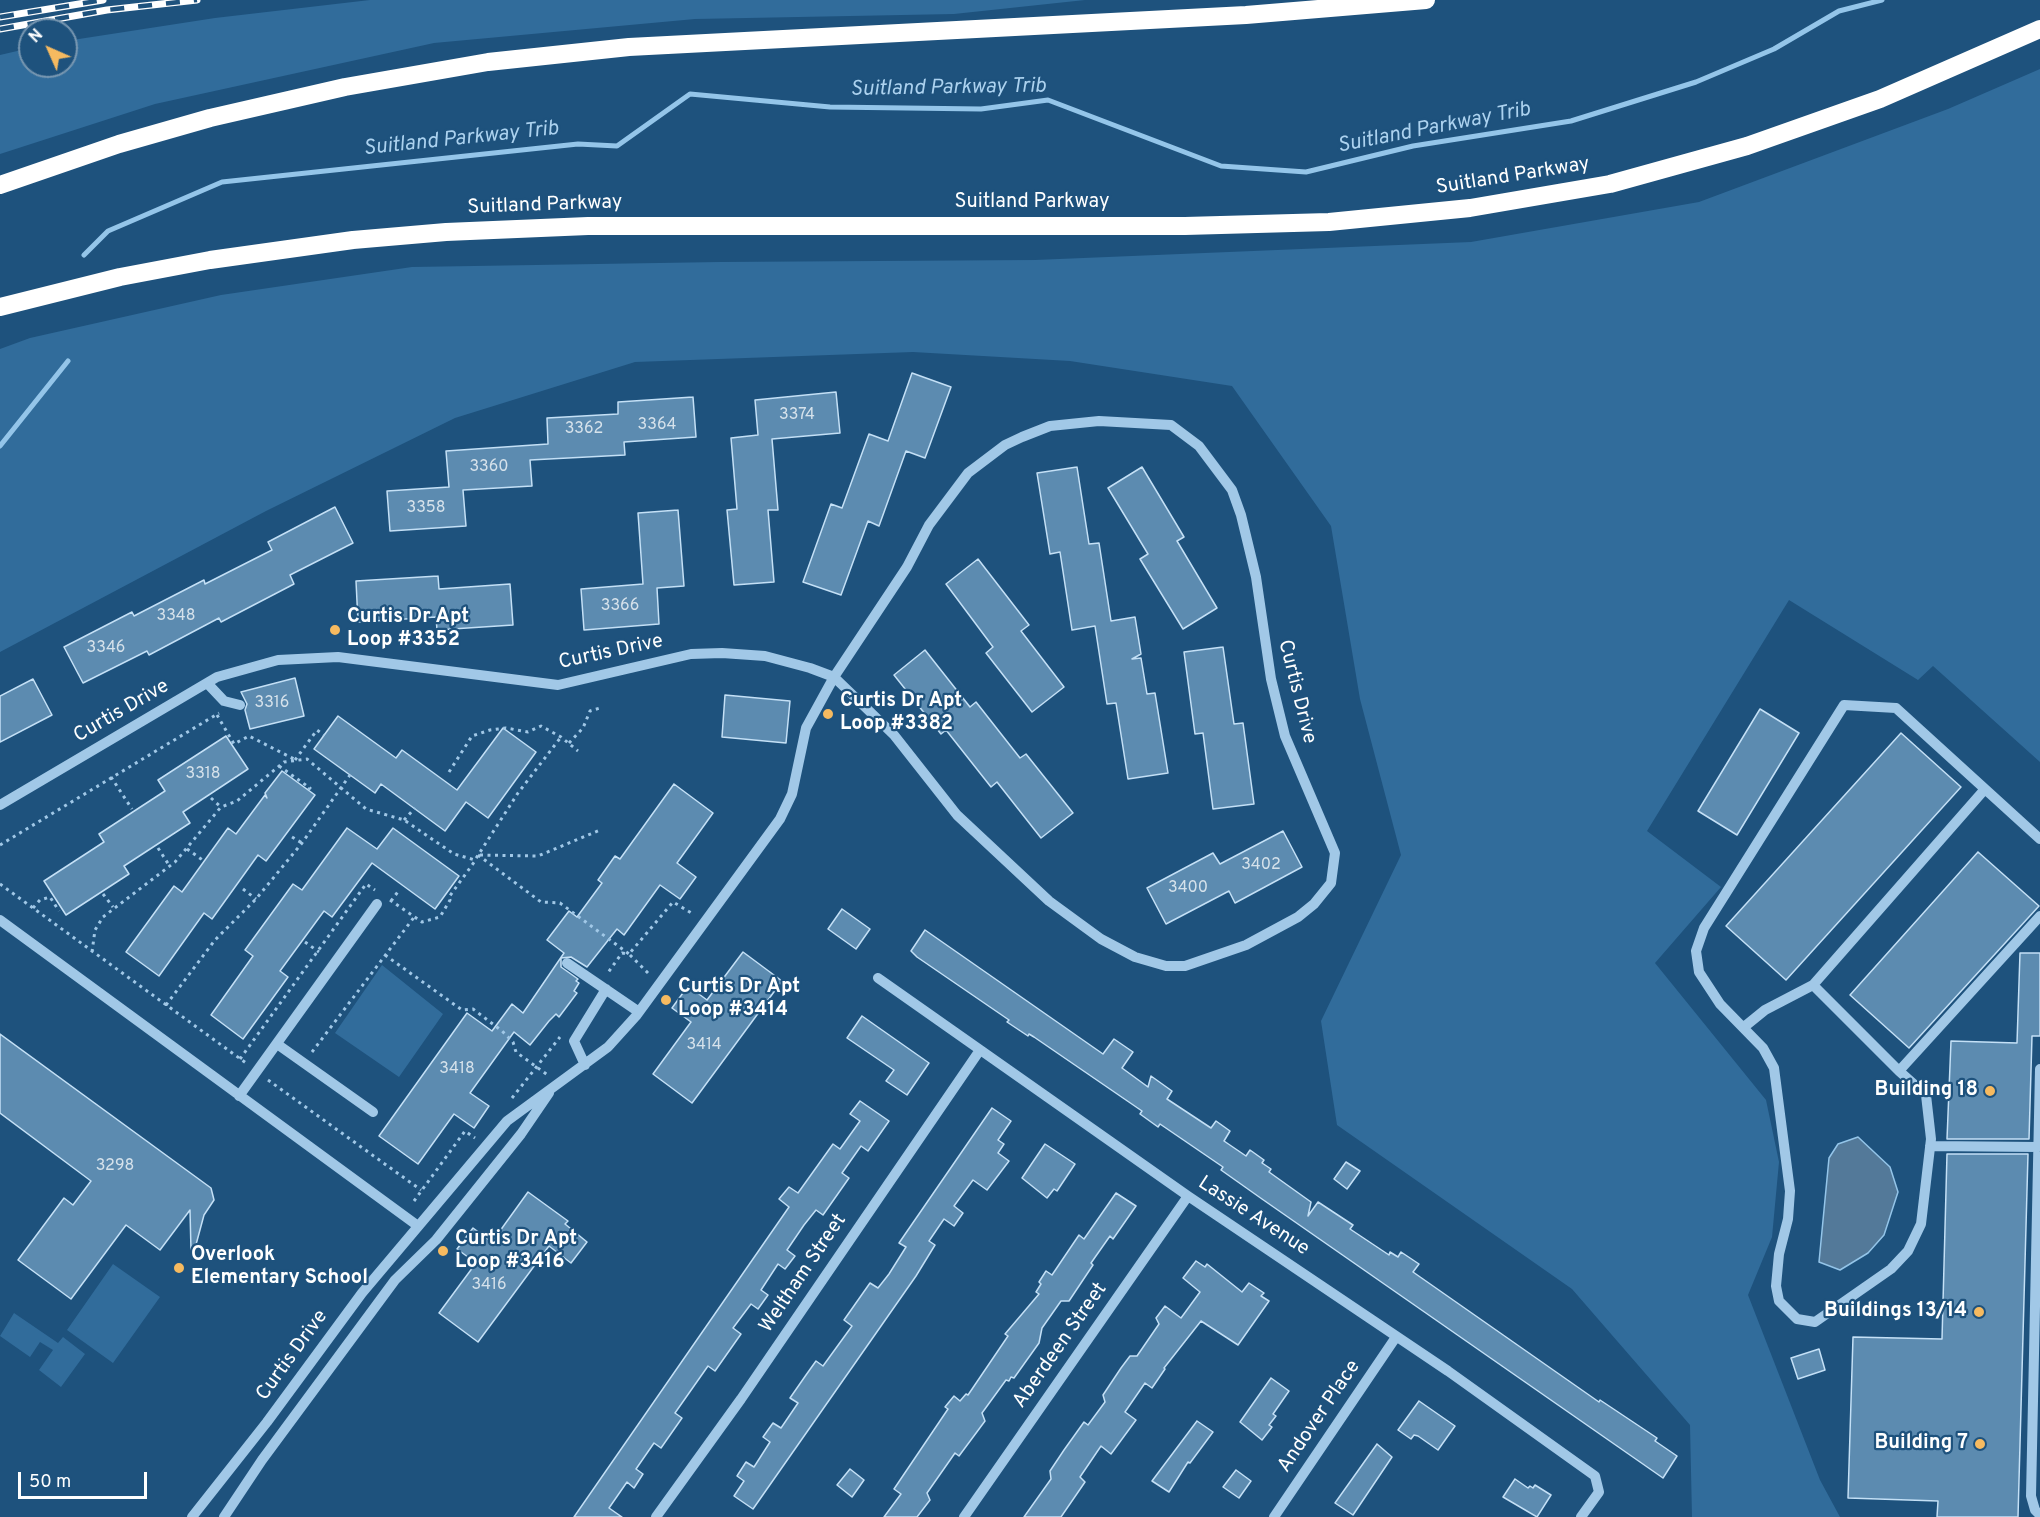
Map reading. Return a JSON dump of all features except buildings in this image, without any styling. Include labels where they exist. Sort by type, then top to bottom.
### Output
[{"type":"highway","points":[[0,186],[119,144],[254,107],[401,76],[523,57],[629,47],[1246,15],[1426,0]]},
{"type":"highway","name":"Suitland Parkway","points":[[0,307],[120,278],[199,262],[353,240],[446,232],[597,226],[1215,225],[1329,222],[1470,208],[1610,184],[1747,146],[1880,99],[2040,29]]},
{"type":"street","name":"Curtis Drive","points":[[0,805],[217,677],[278,660],[338,657],[558,685],[691,654],[722,653],[765,656],[834,677],[894,735],[957,814],[1048,901],[1101,939],[1135,957],[1166,966],[1185,966],[1204,962],[1246,945],[1298,917],[1314,904],[1331,883],[1335,854],[1285,736],[1271,679],[1256,577],[1241,515],[1232,490],[1219,471],[1198,446],[1171,425],[1099,421],[1050,426],[1014,441],[968,473],[929,525],[907,567],[834,677],[806,728],[792,794],[780,819],[639,1012],[608,1047],[507,1121],[362,1293],[267,1422],[192,1517]]},
{"type":"street","points":[[207,683],[224,701],[235,704]]},
{"type":"street","points":[[1813,985],[1926,1095],[1930,1146],[1921,1224],[1908,1251],[1891,1269],[1815,1322],[1797,1319],[1779,1301],[1776,1286],[1779,1254],[1788,1219],[1790,1191],[1774,1068],[1763,1048],[1720,1004],[1699,972],[1696,951],[1704,928],[1844,705],[1896,708],[2040,839]]},
{"type":"street","points":[[1744,1027],[1786,998],[1813,985],[1985,789]]},
{"type":"street","points":[[239,1096],[377,904]]},
{"type":"street","points":[[1899,1071],[2040,915]]},
{"type":"street","points":[[0,921],[418,1226]]},
{"type":"street","points":[[567,963],[639,1012]]},
{"type":"street","name":"Lassie Avenue","points":[[878,978],[1188,1196],[1302,1271],[1595,1476],[1599,1492],[1581,1517]]},
{"type":"street","points":[[585,1065],[574,1041],[603,987]]},
{"type":"street","points":[[277,1044],[374,1112]]},
{"type":"street","name":"Weltham Street","points":[[656,1517],[741,1399],[980,1050]]},
{"type":"street","points":[[2040,1069],[2036,1388],[2031,1496],[2035,1510],[2040,1515]]},
{"type":"street","name":"Curtis Drive","points":[[224,1517],[262,1460],[395,1280],[436,1240],[521,1134],[555,1087]]},
{"type":"street","points":[[1930,1146],[2038,1147]]},
{"type":"street","name":"Aberdeen Street","points":[[964,1517],[1188,1196]]},
{"type":"street","name":"Andover Place","points":[[1274,1517],[1396,1337]]},
{"type":"path","points":[[0,845],[235,704]]},
{"type":"path","points":[[568,743],[583,728],[590,711],[600,708]]},
{"type":"path","points":[[217,714],[234,744],[249,736],[295,760]]},
{"type":"path","points":[[449,772],[472,736],[490,730],[506,728],[528,732],[541,726],[561,737],[578,751]]},
{"type":"path","points":[[295,760],[317,730],[324,735]]},
{"type":"path","points":[[304,1063],[415,916],[422,922],[440,917],[450,900],[449,897],[518,793],[561,737]]},
{"type":"path","points":[[92,952],[95,930],[113,907],[187,849],[221,807],[237,801],[279,765],[295,760],[308,759],[340,789],[366,809],[404,820],[454,854],[475,860]]},
{"type":"path","points":[[279,765],[310,788],[308,790]]},
{"type":"path","points":[[166,1005],[215,940],[256,899],[302,843],[350,775]]},
{"type":"path","points":[[111,777],[132,808]]},
{"type":"path","points":[[211,798],[221,807]]},
{"type":"path","points":[[404,820],[415,808]]},
{"type":"path","points":[[478,855],[538,856],[600,830]]},
{"type":"path","points":[[292,837],[302,843]]},
{"type":"path","points":[[158,848],[169,865]]},
{"type":"path","points":[[187,849],[204,861]]},
{"type":"path","points":[[478,855],[541,903],[560,903],[629,954],[649,972],[644,980]]},
{"type":"path","points":[[0,884],[422,1190]]},
{"type":"path","points":[[240,1059],[366,884]]},
{"type":"path","points":[[243,889],[256,899]]},
{"type":"path","points":[[391,901],[400,889]]},
{"type":"path","points":[[103,894],[113,907]]},
{"type":"path","points":[[33,908],[40,900],[50,897],[59,911]]},
{"type":"path","points":[[629,954],[673,902],[694,914],[700,905]]},
{"type":"path","points":[[305,942],[319,952]]},
{"type":"path","points":[[603,987],[622,953],[629,954]]},
{"type":"path","points":[[385,955],[462,1010],[473,1009],[502,1030],[513,1042],[516,1052],[537,1068],[555,1087]]},
{"type":"path","points":[[507,1103],[566,1029]]},
{"type":"path","points":[[414,1201],[465,1131],[477,1140]]},
{"type":"shaded area","points":[[370,0],[1085,0],[954,14],[695,19],[434,43],[155,104],[0,154],[0,55],[18,51],[18,78],[78,78],[78,39],[215,18]]},
{"type":"shaded area","points":[[2040,69],[2040,762],[1933,666],[1918,680],[1789,600],[1647,831],[1721,887],[1655,963],[1766,1100],[1779,1162],[1772,1237],[1748,1295],[1820,1480],[1840,1517],[1692,1517],[1690,1425],[1572,1289],[1337,1125],[1321,1021],[1401,855],[1360,699],[1331,526],[1232,386],[1070,361],[913,352],[635,362],[455,418],[266,511],[0,652],[0,349],[30,338],[221,295],[412,267],[1035,260],[1471,242],[1699,202],[1948,109]]},
{"type":"shaded area","points":[[382,965],[443,1014],[399,1077],[335,1033]]},
{"type":"shaded area","points":[[1858,1137],[1890,1167],[1898,1192],[1884,1235],[1868,1253],[1840,1270],[1819,1262],[1829,1158],[1838,1144]]},
{"type":"shaded area","points":[[113,1264],[160,1297],[113,1363],[67,1330]]},
{"type":"shaded area","points":[[14,1313],[58,1343],[63,1337],[85,1354],[61,1387],[39,1370],[53,1350],[40,1342],[30,1357],[0,1336]]},
{"type":"waterway","name":"Suitland Parkway Trib","points":[[84,255],[108,231],[222,182],[578,144],[617,146],[690,94],[830,107],[981,109],[1048,100],[1221,166],[1306,172],[1413,146],[1571,121],[1696,82],[1774,49],[1839,11],[1882,0]]},
{"type":"waterway","name":"Suitland Parkway Trib","points":[[0,446],[68,361]]},
{"type":"railway","points":[[0,17],[103,0]]},
{"type":"railway","points":[[0,29],[107,10],[197,0]]},
{"type":"place","name":"Curtis Dr Apt Loop #3352","points":[[335,630]]},
{"type":"place","name":"Curtis Dr Apt Loop #3382","points":[[828,714]]},
{"type":"place","name":"Curtis Dr Apt Loop #3414","points":[[666,1000]]},
{"type":"place","name":"Building 18","points":[[1990,1091]]},
{"type":"place","name":"Curtis Dr Apt Loop #3416","points":[[443,1251]]},
{"type":"place","name":"Overlook Elementary School","points":[[179,1268]]},
{"type":"place","name":"Buildings 13/14","points":[[1979,1312]]},
{"type":"place","name":"Building 7","points":[[1980,1444]]}]
